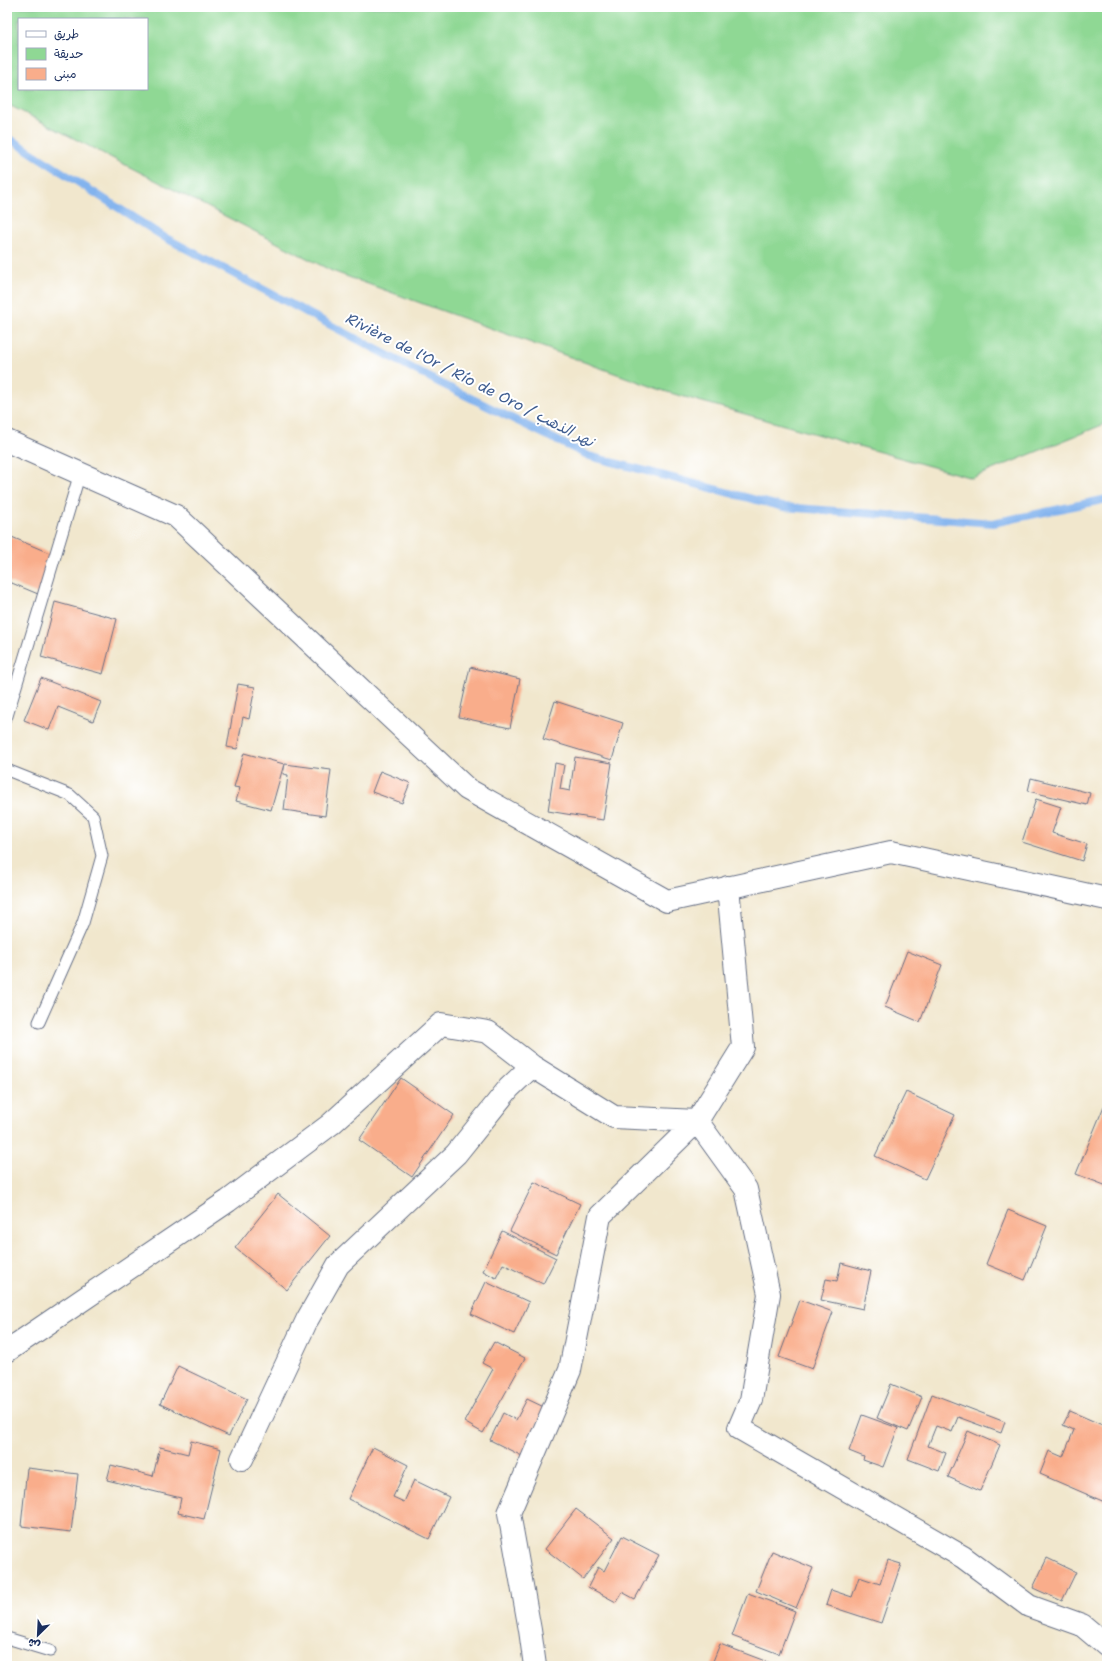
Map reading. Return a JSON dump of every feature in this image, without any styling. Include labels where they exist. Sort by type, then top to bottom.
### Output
[{"type":"street","points":[[7,441],[176,516],[467,790],[667,900],[891,852],[1107,899]]},
{"type":"street","points":[[535,1666],[509,1513],[570,1370],[600,1216],[697,1121],[743,1047],[728,887]]},
{"type":"street","points":[[7,1351],[228,1201],[325,1129],[441,1024],[488,1032],[532,1066],[614,1117],[697,1121]]},
{"type":"street","points":[[242,1459],[307,1320],[338,1265],[456,1154],[510,1088],[532,1066]]},
{"type":"street","points":[[697,1121],[746,1189],[769,1294],[751,1400],[739,1428],[963,1557],[1029,1606],[1082,1625],[1107,1646]]},
{"type":"lane","points":[[7,716],[80,473]]},
{"type":"lane","points":[[7,770],[70,795],[93,816],[102,856],[83,923],[39,1022]]},
{"type":"lane","points":[[7,1638],[50,1651]]},
{"type":"green space","points":[[7,7],[1107,7],[1107,423],[972,478],[667,392],[332,271],[7,104]]},
{"type":"building","points":[[7,535],[54,555],[38,594],[7,581]]},
{"type":"building","points":[[55,602],[117,619],[103,674],[41,657]]},
{"type":"building","points":[[470,667],[520,679],[510,728],[459,717]]},
{"type":"building","points":[[41,678],[101,702],[93,721],[58,707],[49,730],[24,720]]},
{"type":"building","points":[[238,684],[255,687],[249,719],[243,717],[237,749],[227,747]]},
{"type":"building","points":[[555,701],[623,723],[612,760],[543,739]]},
{"type":"building","points":[[244,753],[284,764],[271,810],[236,801],[240,788],[234,787]]},
{"type":"building","points":[[575,757],[612,763],[603,820],[548,811],[555,763],[564,765],[560,789],[570,791]]},
{"type":"building","points":[[285,764],[331,770],[325,816],[284,810],[288,775],[283,774]]},
{"type":"building","points":[[380,771],[410,783],[402,803],[372,792]]},
{"type":"building","points":[[1031,778],[1090,793],[1087,805],[1028,791]]},
{"type":"building","points":[[1036,799],[1061,807],[1052,833],[1087,844],[1082,861],[1022,842]]},
{"type":"building","points":[[907,951],[942,965],[920,1022],[885,1007]]},
{"type":"building","points":[[401,1078],[454,1115],[412,1177],[359,1140]]},
{"type":"building","points":[[906,1092],[955,1115],[925,1179],[875,1156]]},
{"type":"building","points":[[1104,1106],[1107,1107],[1107,1186],[1076,1174]]},
{"type":"building","points":[[534,1182],[580,1204],[556,1254],[510,1231]]},
{"type":"building","points":[[278,1194],[330,1236],[287,1290],[235,1248]]},
{"type":"building","points":[[1008,1210],[1047,1226],[1025,1280],[986,1264]]},
{"type":"building","points":[[502,1231],[556,1258],[543,1284],[503,1264],[496,1278],[483,1271]]},
{"type":"building","points":[[841,1263],[871,1271],[863,1309],[821,1300],[826,1279],[837,1281]]},
{"type":"building","points":[[486,1282],[529,1302],[514,1334],[471,1314]]},
{"type":"building","points":[[800,1300],[833,1312],[812,1369],[779,1357]]},
{"type":"building","points":[[494,1342],[525,1358],[483,1433],[464,1422],[493,1369],[482,1363]]},
{"type":"building","points":[[178,1366],[247,1399],[229,1436],[160,1404]]},
{"type":"building","points":[[891,1384],[922,1397],[908,1431],[877,1418]]},
{"type":"building","points":[[932,1394],[1005,1422],[1001,1433],[958,1417],[952,1432],[936,1426],[928,1446],[946,1453],[939,1471],[908,1459]]},
{"type":"building","points":[[527,1399],[546,1408],[522,1456],[490,1440],[503,1413],[516,1420]]},
{"type":"building","points":[[1070,1411],[1107,1427],[1107,1503],[1040,1474],[1049,1451],[1063,1457],[1074,1430],[1063,1425]]},
{"type":"building","points":[[862,1415],[898,1428],[883,1467],[863,1460],[864,1457],[849,1451]]},
{"type":"building","points":[[968,1431],[1000,1445],[980,1491],[948,1477]]},
{"type":"building","points":[[191,1441],[221,1449],[204,1519],[178,1513],[181,1498],[107,1480],[111,1465],[153,1476],[160,1447],[188,1454]]},
{"type":"building","points":[[373,1447],[408,1465],[393,1497],[404,1502],[414,1480],[449,1497],[429,1539],[348,1499]]},
{"type":"building","points":[[27,1468],[78,1474],[71,1532],[21,1526]]},
{"type":"building","points":[[576,1509],[614,1538],[583,1579],[545,1549]]},
{"type":"building","points":[[622,1536],[659,1555],[635,1599],[622,1592],[616,1602],[588,1587],[598,1567],[604,1571]]},
{"type":"building","points":[[772,1551],[813,1568],[796,1608],[756,1591]]},
{"type":"building","points":[[1047,1558],[1076,1572],[1062,1601],[1033,1588]]},
{"type":"building","points":[[888,1560],[901,1564],[881,1623],[826,1605],[831,1590],[852,1597],[859,1577],[880,1584]]},
{"type":"building","points":[[748,1593],[795,1611],[779,1654],[732,1636]]},
{"type":"building","points":[[720,1644],[773,1664],[772,1666],[711,1666]]},
{"type":"building","points":[[180,1662],[191,1666],[179,1666]]},
{"type":"waterway","name":"Rivière de l'Or / Río de Oro / نهر الذهب","points":[[7,137],[164,237],[440,383],[589,456],[783,507],[993,523],[1107,499]]}]
